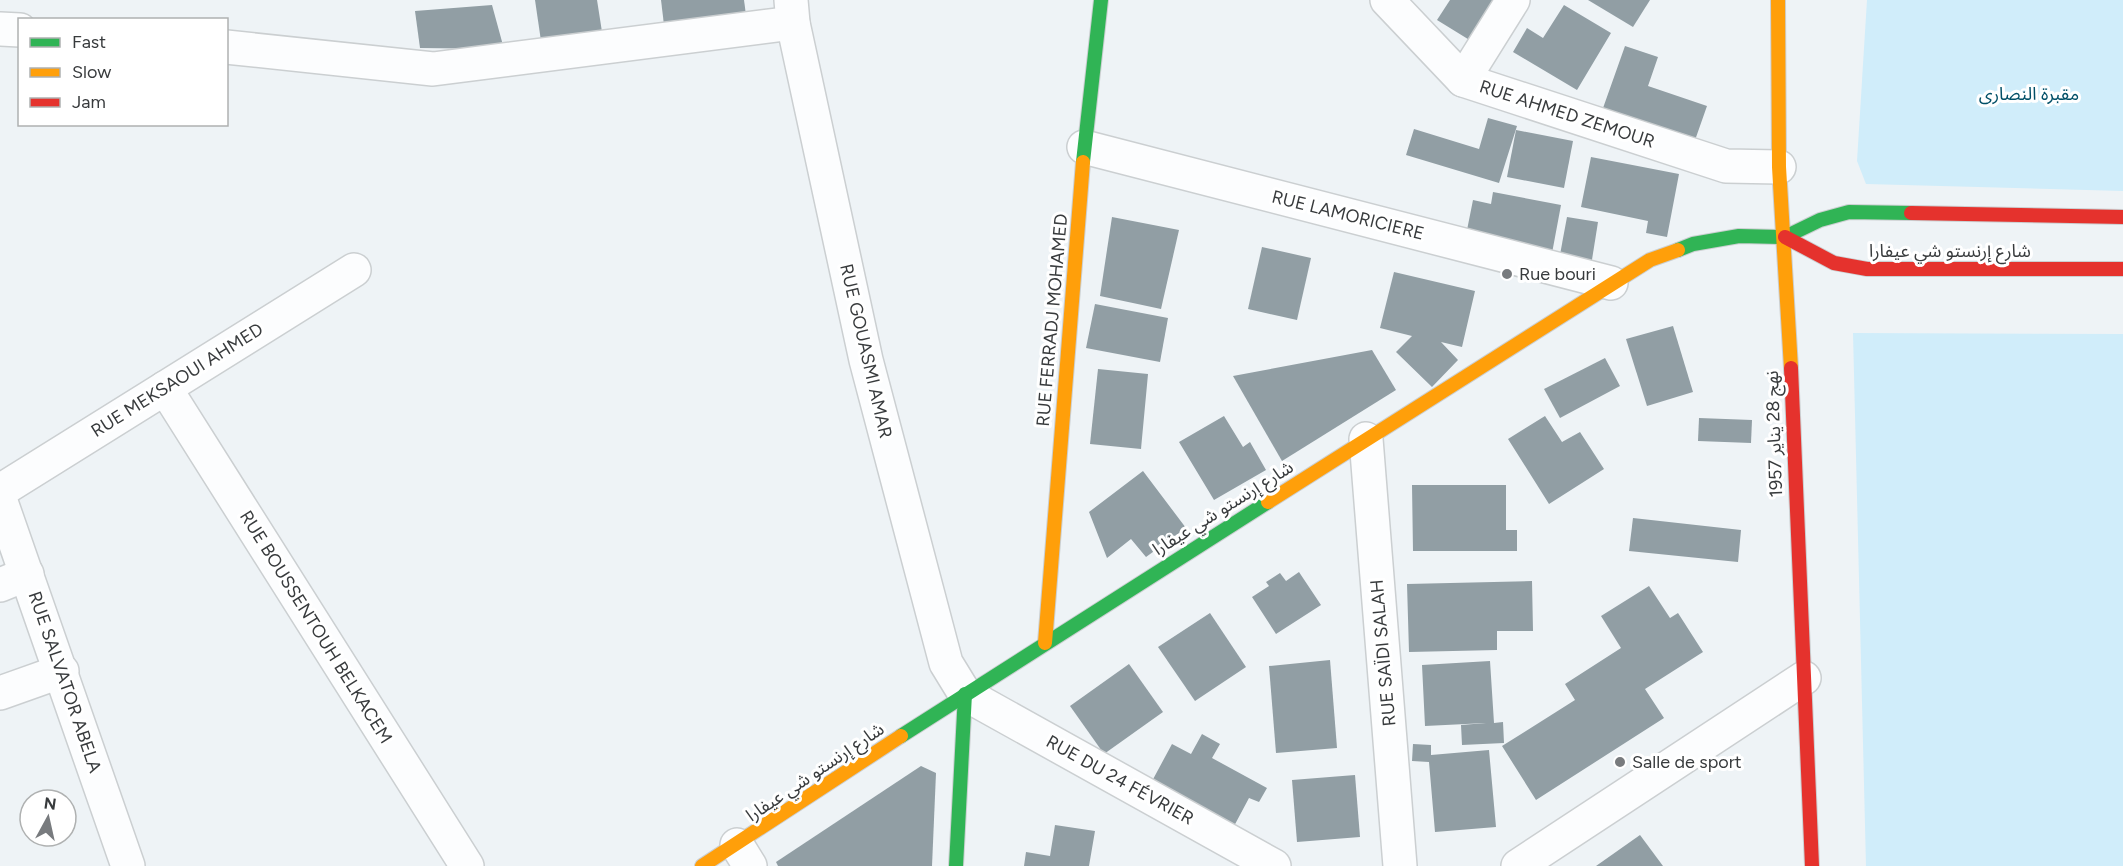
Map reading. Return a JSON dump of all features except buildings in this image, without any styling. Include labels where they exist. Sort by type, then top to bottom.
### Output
[{"type":"main road","name":"RUE FERRADJ MOHAMED","points":[[1045,643],[1084,147],[1101,0]]},
{"type":"main road","name":"نهج 28 يناير 1957","points":[[1778,0],[1779,167],[1785,237],[1812,866]]},
{"type":"main road","name":"شارع إرنستو شي عيفارا","points":[[1785,237],[1820,220],[1849,212],[2123,217]]},
{"type":"main road","name":"شارع إرنستو شي عيفارا","points":[[702,866],[743,856],[965,694],[1650,260],[1694,244],[1739,236],[1785,237],[1834,263],[1867,269],[2123,269]]},
{"type":"main road","points":[[956,866],[965,694]]},
{"type":"street","name":"RUE AHMED ZEMOUR","points":[[1387,0],[1463,80],[1726,166],[1779,167]]},
{"type":"street","points":[[1463,80],[1513,0]]},
{"type":"street","points":[[228,47],[434,69],[792,11]]},
{"type":"street","name":"RUE GOUASMI AMAR","points":[[792,11],[866,360],[946,663],[965,694]]},
{"type":"street","points":[[0,29],[18,30]]},
{"type":"street","name":"RUE LAMORICIERE","points":[[1084,147],[1611,283]]},
{"type":"street","name":"RUE MEKSAOUI AHMED","points":[[0,491],[354,270]]},
{"type":"street","name":"RUE BOUSSENTOUH BELKACEM","points":[[165,387],[467,866]]},
{"type":"street","name":"RUE SAÏDI SALAH","points":[[1366,439],[1400,866]]},
{"type":"street","name":"RUE SALVATOR ABELA","points":[[0,499],[14,580],[62,671],[128,866]]},
{"type":"street","points":[[0,693],[62,671]]},
{"type":"street","points":[[1518,866],[1804,678]]},
{"type":"street","name":"RUE DU 24 FÉVRIER","points":[[965,694],[1274,866]]},
{"type":"green space","name":"مقبرة النصارى","points":[[1867,0],[2123,0],[2123,191],[1866,184],[1857,161]]},
{"type":"green space","points":[[1853,333],[2123,334],[2123,866],[1866,866]]},
{"type":"traffic: fast","points":[[1083,162],[1101,0]]},
{"type":"traffic: fast","points":[[1678,250],[1693,244],[1739,236],[1785,237],[1820,220],[1849,212],[1911,213]]},
{"type":"traffic: fast","points":[[901,736],[1268,502]]},
{"type":"traffic: fast","points":[[956,866],[965,694]]},
{"type":"traffic: slow","points":[[1778,0],[1779,167],[1791,368]]},
{"type":"traffic: slow","points":[[1045,643],[1083,162]]},
{"type":"traffic: slow","points":[[1268,502],[1650,260],[1678,250]]},
{"type":"traffic: slow","points":[[702,866],[901,736]]},
{"type":"traffic: jam","points":[[1911,213],[2123,217]]},
{"type":"traffic: jam","points":[[1785,237],[1834,263],[1867,269],[2123,269]]},
{"type":"traffic: jam","points":[[1791,368],[1812,866]]},
{"type":"place","name":"Rue bouri","points":[[1507,274]]},
{"type":"place","name":"Salle de sport","points":[[1620,762]]}]
